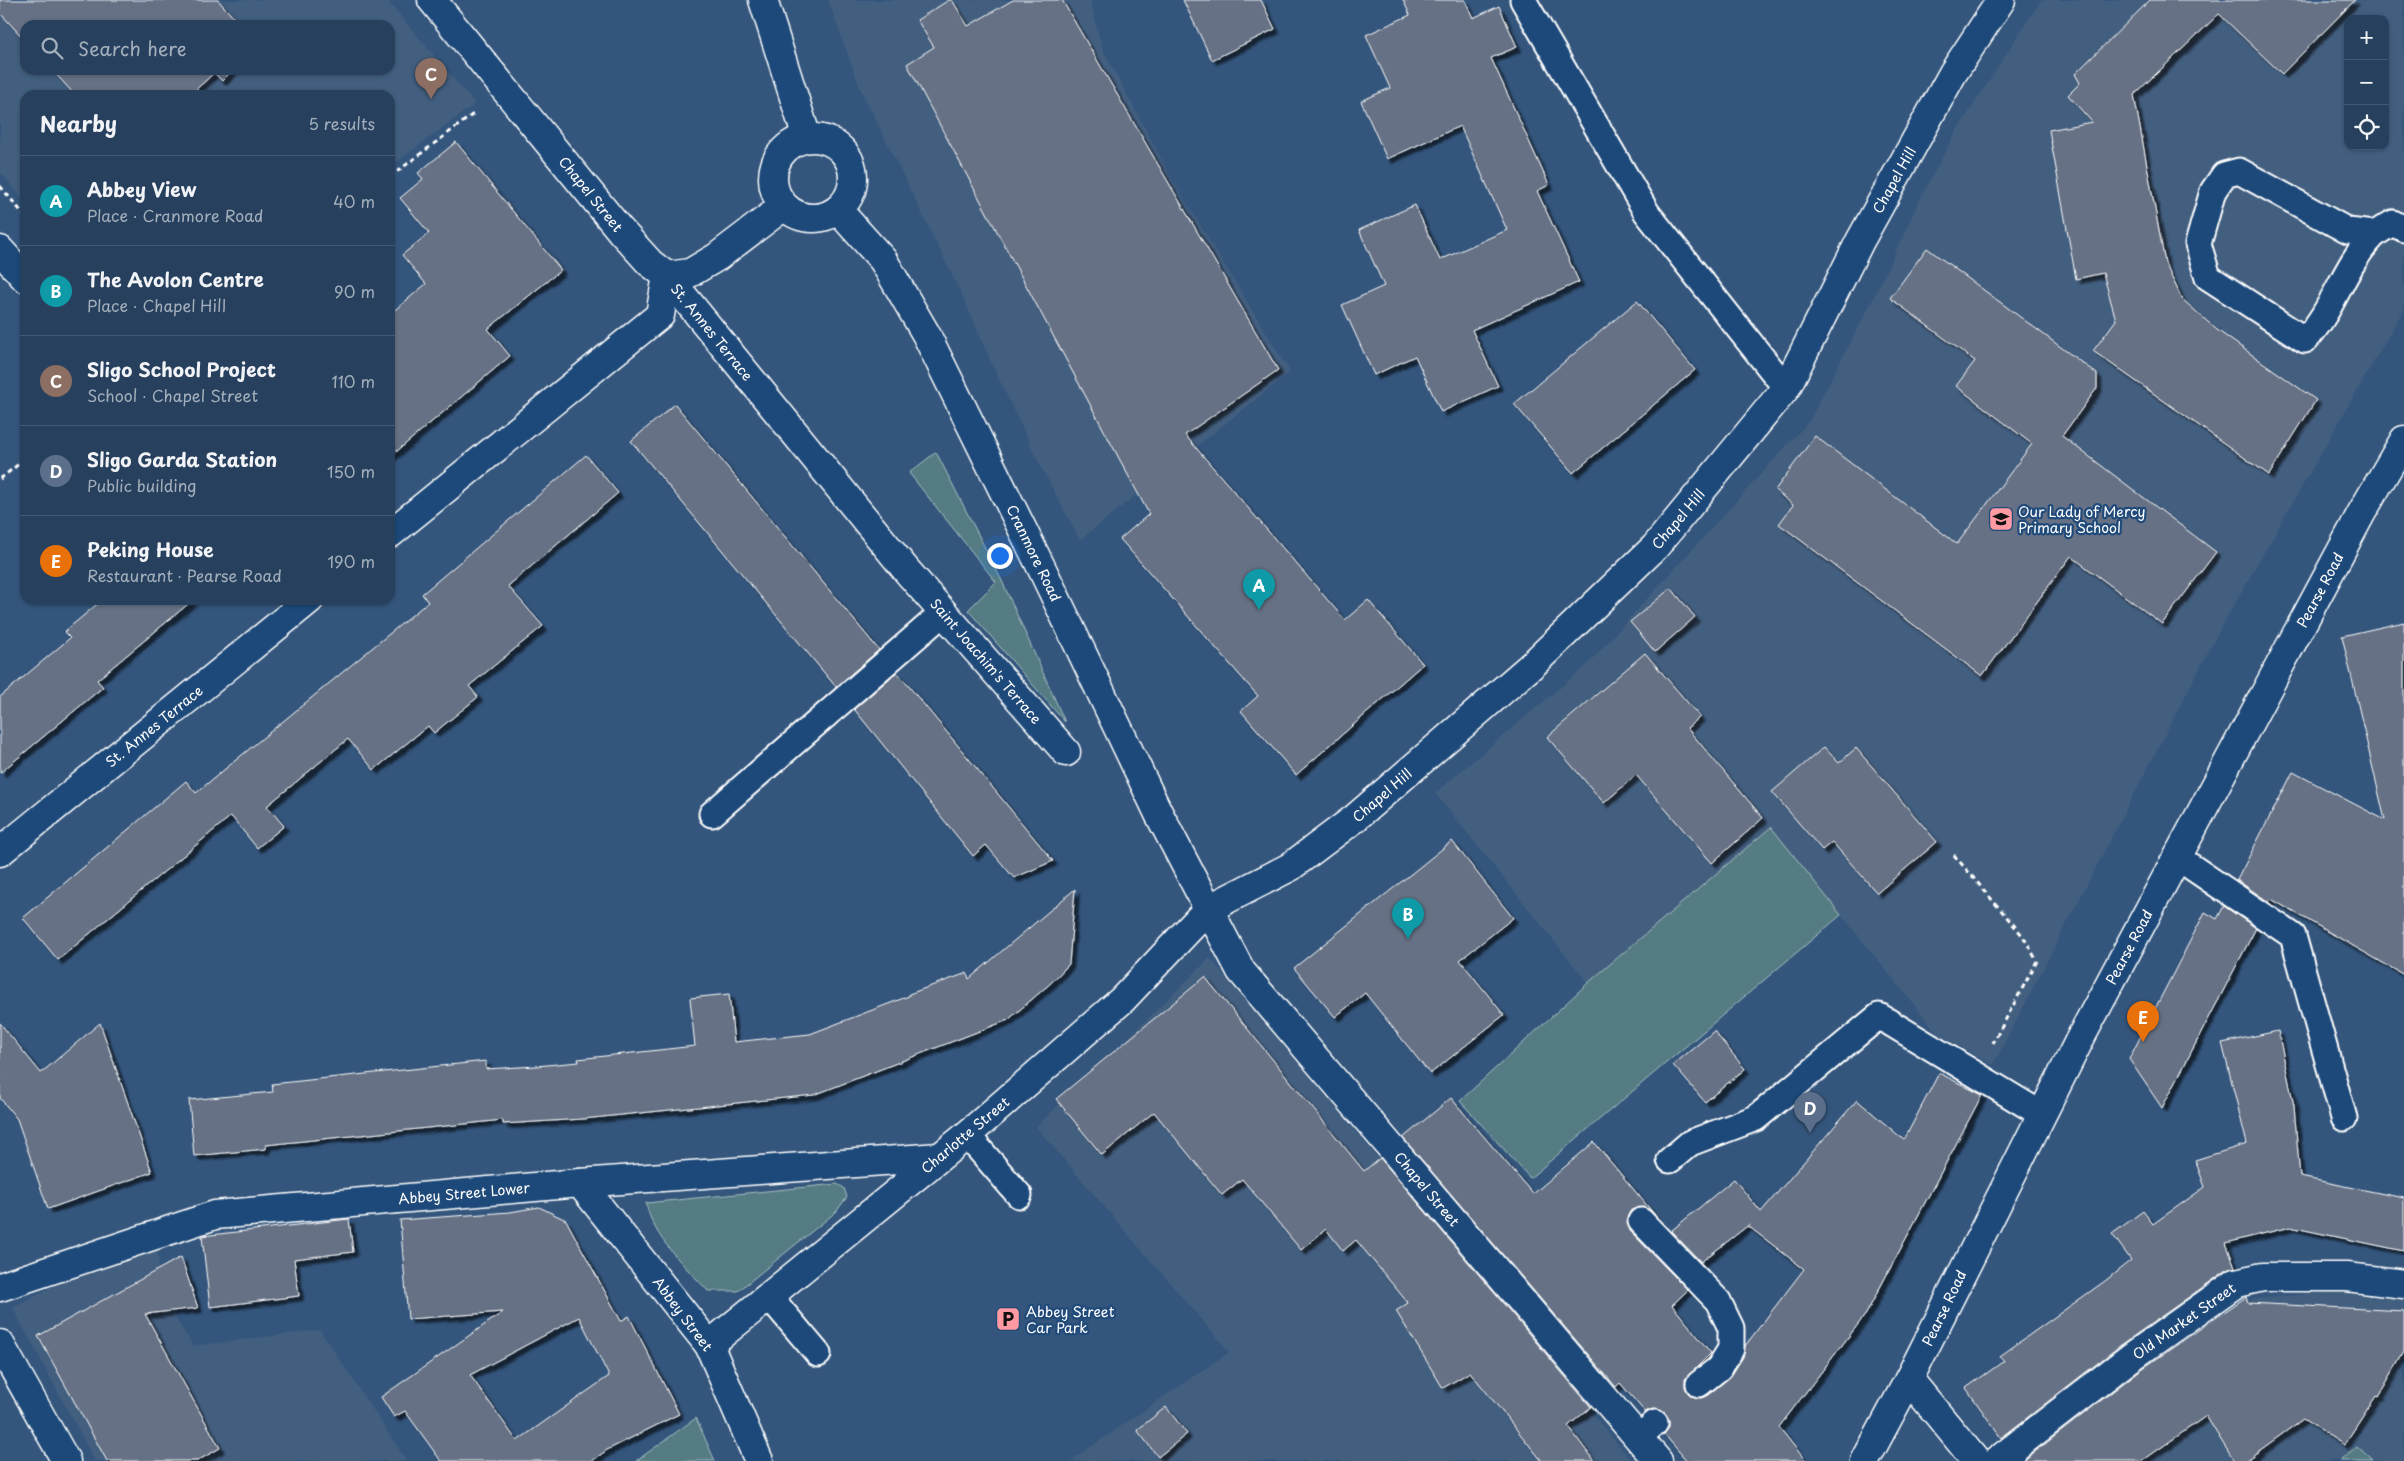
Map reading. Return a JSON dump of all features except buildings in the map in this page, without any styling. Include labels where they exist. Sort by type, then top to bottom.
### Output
[{"type":"street","name":"Chapel Street","points":[[432,0],[620,230],[650,263],[667,276]]},
{"type":"street","points":[[763,0],[807,138]]},
{"type":"street","name":"Chapel Hill","points":[[1208,909],[1290,868],[1354,819],[1532,665],[1655,547],[1786,388],[1869,224],[1953,74],[2001,0]]},
{"type":"street","points":[[807,138],[826,140],[839,147],[853,171],[853,187],[838,210],[828,216],[807,218],[796,215],[784,206],[779,200],[773,179],[776,163],[783,151],[794,143],[807,138]]},
{"type":"street","points":[[667,276],[690,274],[717,257],[784,206]]},
{"type":"street","name":"Cranmore Road","points":[[838,210],[883,260],[926,334],[1043,571],[1159,814],[1208,909]]},
{"type":"street","points":[[0,250],[20,272]]},
{"type":"street","name":"St. Annes Terrace","points":[[395,530],[660,314],[667,276]]},
{"type":"street","name":"St. Annes Terrace","points":[[667,276],[907,571]]},
{"type":"street","name":"Pearse Road","points":[[1865,1461],[1909,1379],[2041,1114],[2177,857],[2358,521],[2404,440]]},
{"type":"street","name":"Saint Joachim's Terrace","points":[[907,571],[1066,752]]},
{"type":"street","name":"St. Annes Terrace","points":[[0,852],[303,605]]},
{"type":"street","name":"Chapel Street","points":[[1208,909],[1241,971],[1646,1430],[1658,1461]]},
{"type":"street","name":"Charlotte Street","points":[[709,1344],[967,1135],[1122,1000],[1208,909]]},
{"type":"street","name":"Abbey Street Lower","points":[[0,1287],[215,1215],[580,1183],[939,1157]]},
{"type":"street","name":"Abbey Street","points":[[580,1183],[709,1344],[759,1461]]},
{"type":"street","name":"Old Market Street","points":[[1997,1461],[2130,1358],[2236,1284],[2263,1277],[2348,1278],[2404,1284]]},
{"type":"street","points":[[0,1344],[66,1461]]},
{"type":"street","points":[[1909,1379],[1976,1461]]},
{"type":"lane","points":[[1523,0],[1647,213],[1786,388]]},
{"type":"lane","points":[[2374,234],[2348,231],[2239,171],[2224,175],[2213,191],[2198,244],[2208,277],[2305,340],[2319,325],[2363,248],[2374,234],[2392,224],[2404,229]]},
{"type":"lane","points":[[712,814],[943,613]]},
{"type":"lane","points":[[2177,857],[2293,936],[2344,1118]]},
{"type":"lane","points":[[1670,1160],[1690,1143],[1756,1118],[1879,1016],[2041,1114]]},
{"type":"lane","points":[[967,1135],[1019,1195]]},
{"type":"lane","points":[[1641,1221],[1718,1301],[1730,1328],[1731,1349],[1719,1368],[1700,1384]]},
{"type":"lane","points":[[769,1296],[818,1354]]},
{"type":"path","points":[[395,173],[507,90]]},
{"type":"path","points":[[0,186],[20,210]]},
{"type":"path","points":[[0,479],[20,463]]},
{"type":"path","points":[[1954,855],[2022,936],[2037,961],[1992,1045]]},
{"type":"shaded area","points":[[0,0],[387,0],[475,104],[395,163],[395,90],[20,90],[20,195],[0,172]]},
{"type":"shaded area","points":[[828,0],[1090,0],[1102,48],[1172,179],[1290,372],[1080,540],[1041,467],[994,369],[963,297],[860,88]]},
{"type":"shaded area","name":"Our Lady of Mercy Primary School","points":[[2041,0],[2404,0],[2404,309],[2220,629],[1993,1065],[1937,1033],[1784,844],[1673,912],[1588,983],[1435,793],[1587,665],[1809,421],[1873,299],[1922,195],[1956,132]]},
{"type":"shaded area","points":[[1210,958],[1632,1461],[1070,1461],[1229,1352],[1036,1127]]},
{"type":"shaded area","points":[[156,1239],[162,1296],[193,1346],[320,1330],[407,1461],[95,1461],[13,1308],[83,1270]]},
{"type":"shaded area","points":[[2333,1291],[2404,1300],[2404,1461],[2022,1461],[2246,1300]]},
{"type":"green space","points":[[936,452],[1002,581],[1065,722],[968,610],[996,582],[909,473]]},
{"type":"green space","points":[[1771,827],[1841,915],[1530,1178],[1460,1101],[1588,983]]},
{"type":"green space","points":[[837,1184],[844,1188],[847,1197],[836,1212],[738,1291],[708,1291],[663,1240],[655,1228],[646,1203]]},
{"type":"green space","points":[[696,1418],[715,1461],[636,1461]]},
{"type":"green space","points":[[2357,1446],[2373,1461],[2340,1461]]},
{"type":"place","name":"Sligo School Project","points":[[431,99]]},
{"type":"place","name":"Our Lady of Mercy Primary School","points":[[2001,519]]},
{"type":"place","name":"Abbey View","points":[[1259,610]]},
{"type":"place","name":"The Avolon Centre","points":[[1408,939]]},
{"type":"place","name":"Peking House","points":[[2143,1042]]},
{"type":"place","name":"Sligo Garda Station","points":[[1810,1133]]},
{"type":"place","name":"Abbey Street Car Park","points":[[1008,1319]]}]
